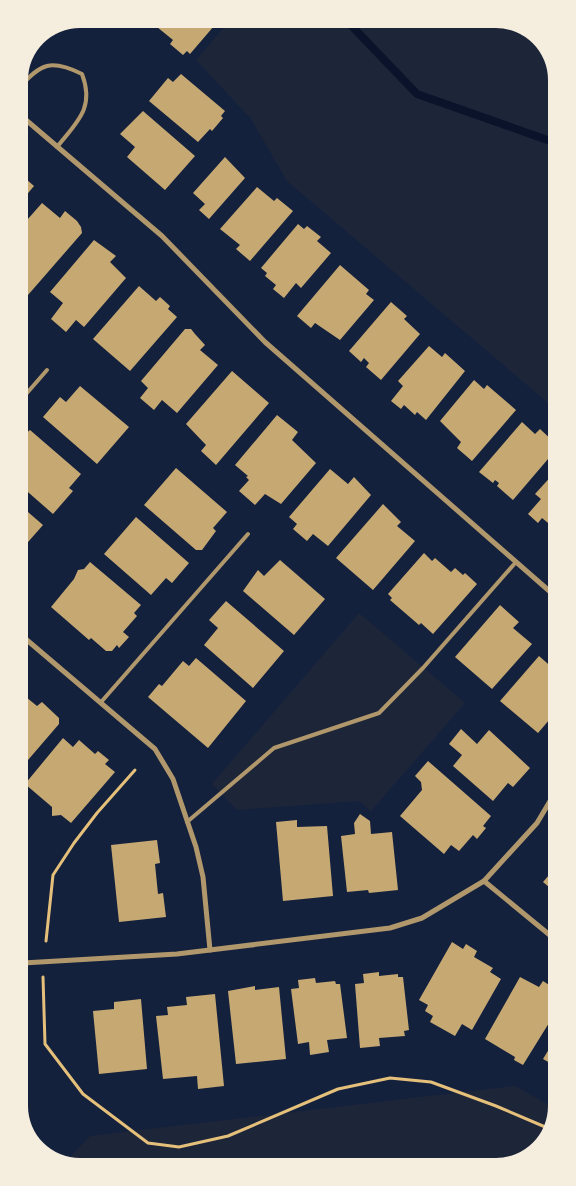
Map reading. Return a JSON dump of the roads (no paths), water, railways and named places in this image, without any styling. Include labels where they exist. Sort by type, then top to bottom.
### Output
[{"type":"street","points":[[28,122],[162,236],[265,342],[548,590]]},
{"type":"street","points":[[28,641],[102,701],[155,749],[165,763],[196,847],[203,877],[210,950]]},
{"type":"street","points":[[28,963],[210,950],[390,928],[422,918],[484,881],[537,823],[548,804]]},
{"type":"street","points":[[484,881],[548,935]]},
{"type":"lane","points":[[28,78],[33,72],[48,64],[65,66],[82,74],[88,89],[84,112],[57,146]]},
{"type":"lane","points":[[28,392],[48,370]]},
{"type":"lane","points":[[102,701],[248,534]]},
{"type":"lane","points":[[187,822],[274,748],[379,713],[423,668],[516,562]]},
{"type":"waterway","points":[[354,28],[417,94],[548,140]]}]
